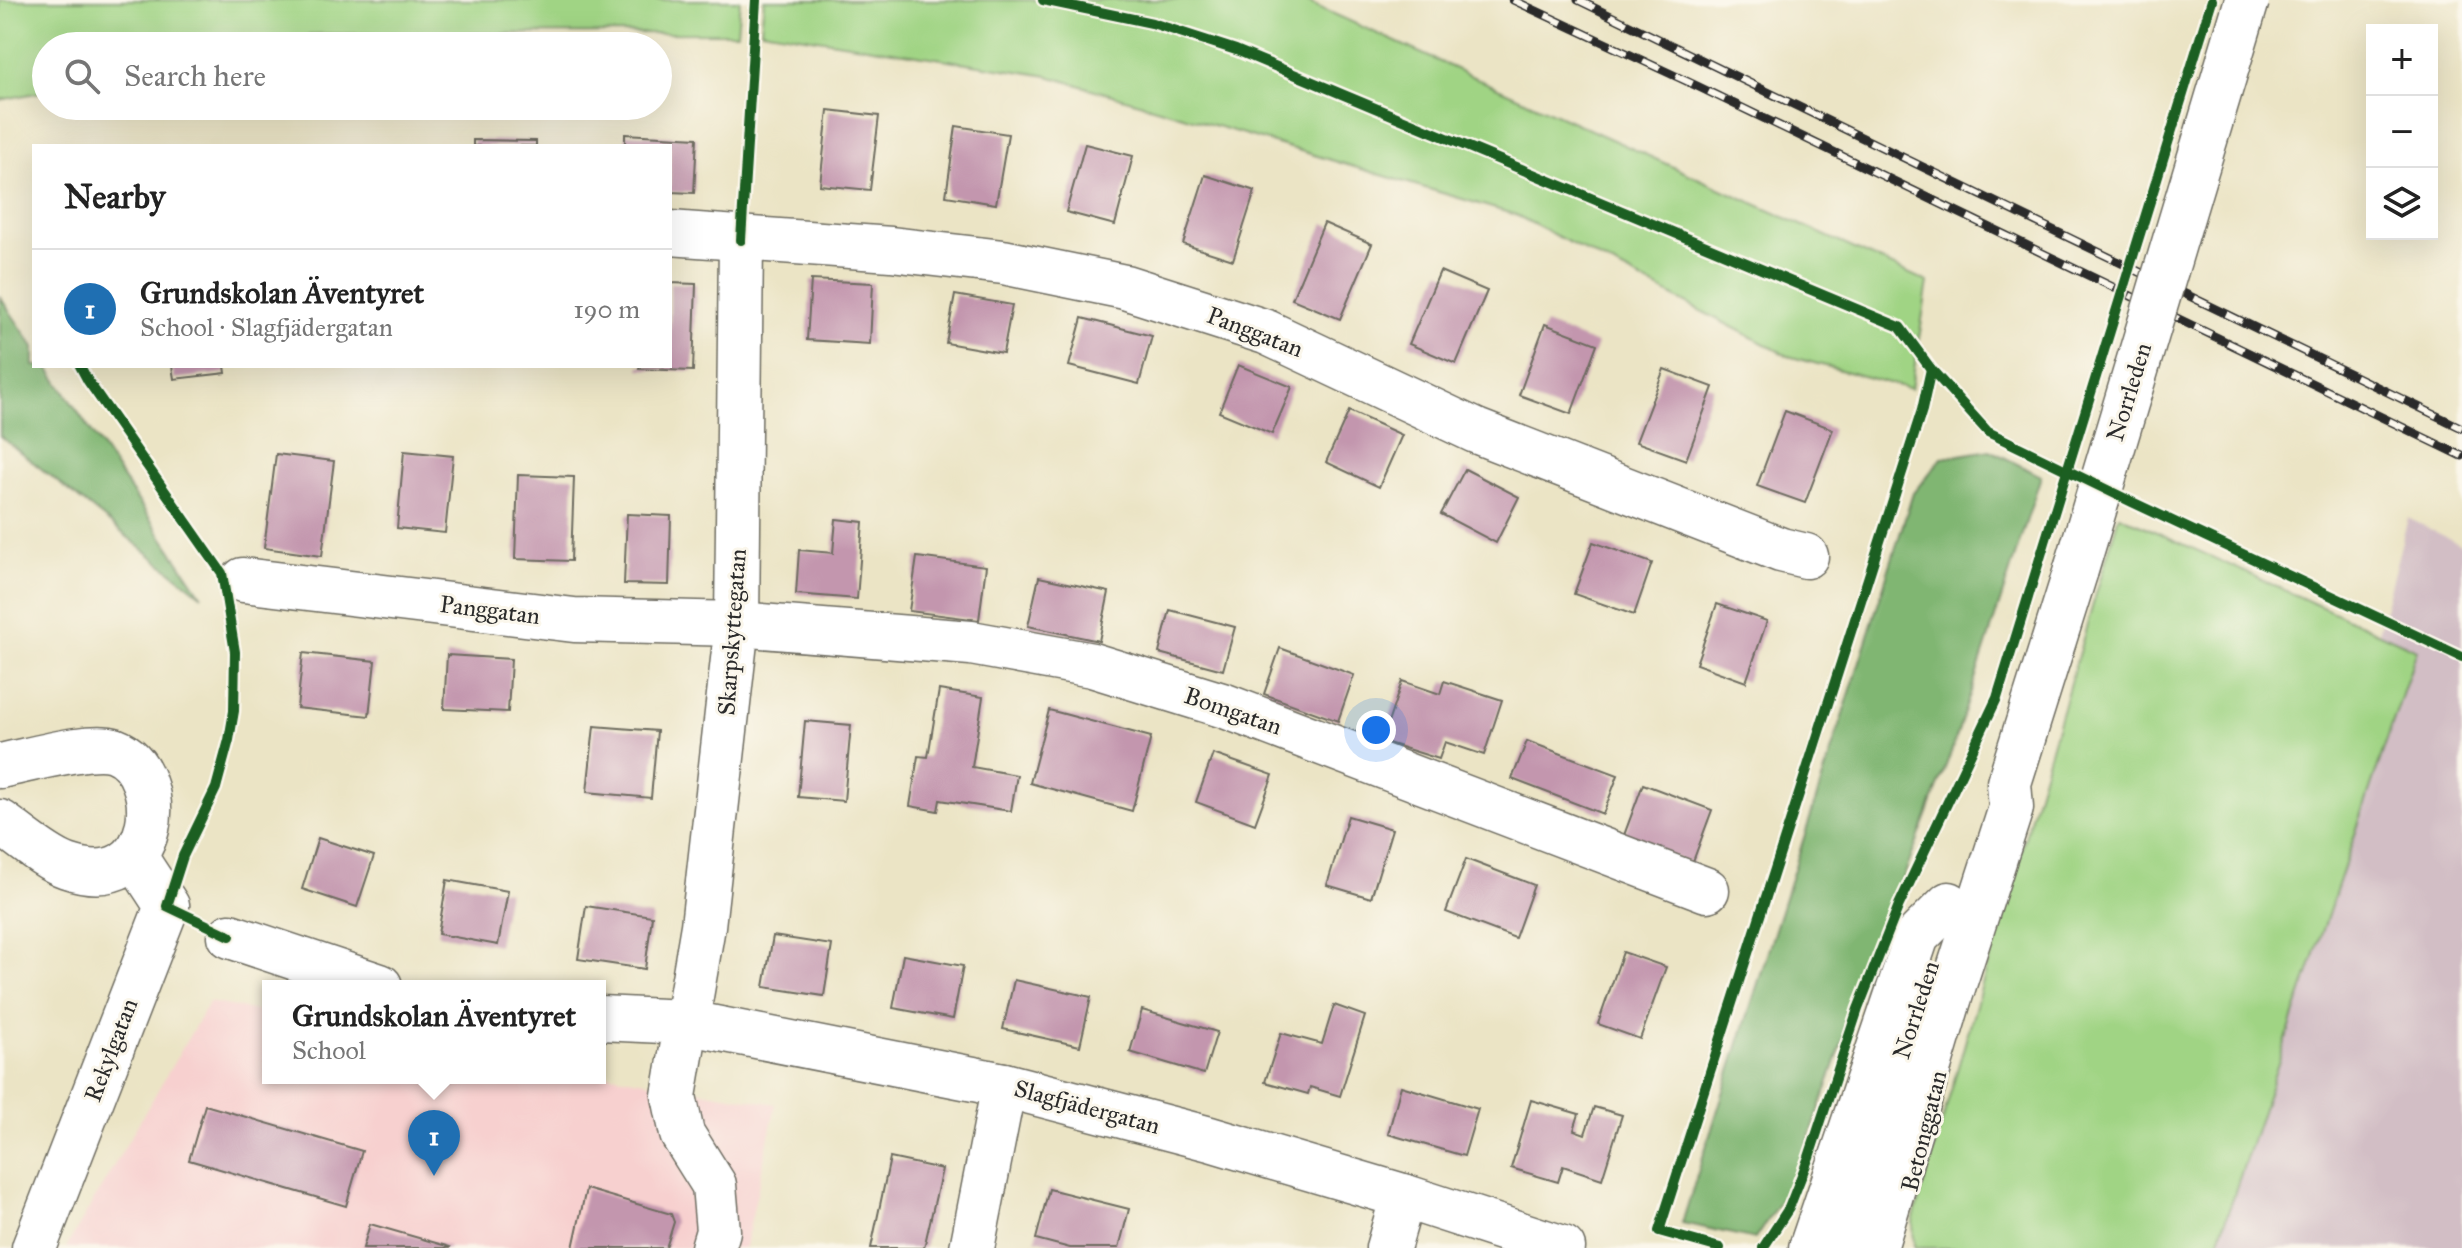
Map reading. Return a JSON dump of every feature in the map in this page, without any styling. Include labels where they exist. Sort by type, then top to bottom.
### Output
[{"type":"street","name":"Norrleden","points":[[1875,1248],[2011,808],[2009,783],[2247,0]]},
{"type":"street","name":"Panggatan","points":[[672,233],[891,249],[1003,262],[1125,287],[1266,332],[1476,431],[1781,550],[1806,556]]},
{"type":"street","name":"Skarpskyttegatan","points":[[713,1248],[718,1231],[714,1185],[682,1134],[674,1096],[703,926],[737,624],[741,240]]},
{"type":"street","name":"Panggatan","points":[[243,580],[574,620],[737,624]]},
{"type":"street","name":"Bomgatan","points":[[737,624],[971,643],[1092,665],[1225,706],[1707,890]]},
{"type":"street","points":[[0,766],[95,747],[116,751],[132,763],[148,791],[148,830],[135,857],[112,871],[88,872],[63,865],[0,822]]},
{"type":"street","name":"Norrleden","points":[[1839,1248],[1982,803],[2009,783]]},
{"type":"street","name":"Rekylgatan","points":[[34,1248],[167,906],[135,857]]},
{"type":"street","points":[[1811,1248],[1917,936],[1949,904]]},
{"type":"street","points":[[230,936],[362,980]]},
{"type":"street","name":"Betonggatan","points":[[1893,1248],[1938,1093],[1946,1013]]},
{"type":"street","name":"Slagfjädergatan","points":[[606,1018],[685,1022],[1004,1085],[1210,1139],[1403,1196],[1563,1248]]},
{"type":"street","points":[[972,1248],[1004,1085]]},
{"type":"street","points":[[1388,1248],[1403,1196]]},
{"type":"shaded area","points":[[2408,518],[2462,545],[2462,1248],[2217,1248]]},
{"type":"shaded area","points":[[209,1002],[262,1012],[262,1084],[606,1084],[606,1074],[776,1104],[745,1248],[66,1248]]},
{"type":"green space","points":[[0,0],[740,0],[737,33],[32,32],[32,94],[0,100]]},
{"type":"green space","points":[[764,0],[1303,0],[1928,282],[1911,389],[1788,356],[1516,215],[1048,76],[761,30]]},
{"type":"green space","points":[[0,297],[32,344],[32,368],[48,368],[202,596],[0,436]]},
{"type":"green space","points":[[1990,450],[2041,476],[1953,747],[1853,1011],[1797,1175],[1755,1239],[1682,1223],[1913,493],[1942,458]]},
{"type":"green space","points":[[2119,515],[2417,650],[2216,1248],[1914,1248],[1913,1221]]},
{"type":"building","points":[[828,110],[879,116],[870,190],[820,185]]},
{"type":"building","points":[[956,126],[1008,134],[996,204],[946,196]]},
{"type":"building","points":[[625,134],[697,138],[694,193],[672,192],[672,144],[625,144]]},
{"type":"building","points":[[473,140],[536,141],[536,144],[473,144]]},
{"type":"building","points":[[1085,144],[1133,156],[1115,225],[1066,212]]},
{"type":"building","points":[[1205,175],[1255,191],[1233,260],[1183,244]]},
{"type":"building","points":[[1324,223],[1372,244],[1340,319],[1292,299]]},
{"type":"building","points":[[1440,271],[1487,291],[1456,364],[1409,344]]},
{"type":"building","points":[[811,280],[873,283],[870,344],[807,340]]},
{"type":"building","points":[[672,283],[696,284],[693,371],[639,369],[672,368]]},
{"type":"building","points":[[955,295],[1012,305],[1003,353],[946,343]]},
{"type":"building","points":[[1082,318],[1152,336],[1139,384],[1069,366]]},
{"type":"building","points":[[1545,324],[1597,344],[1571,414],[1519,395]]},
{"type":"building","points":[[1238,365],[1292,387],[1272,434],[1219,412]]},
{"type":"building","points":[[172,368],[225,368],[226,373],[174,379]]},
{"type":"building","points":[[1664,369],[1713,387],[1686,460],[1636,442]]},
{"type":"building","points":[[1349,411],[1402,435],[1379,487],[1326,462]]},
{"type":"building","points":[[1785,411],[1833,429],[1805,503],[1757,486]]},
{"type":"building","points":[[404,451],[453,456],[445,533],[397,528]]},
{"type":"building","points":[[276,454],[334,461],[322,556],[264,548]]},
{"type":"building","points":[[1465,469],[1519,497],[1496,543],[1441,514]]},
{"type":"building","points":[[518,475],[574,477],[571,561],[515,559]]},
{"type":"building","points":[[627,514],[671,516],[669,585],[624,584]]},
{"type":"building","points":[[836,519],[863,522],[857,599],[796,594],[799,550],[833,553]]},
{"type":"building","points":[[1593,542],[1652,563],[1634,615],[1574,594]]},
{"type":"building","points":[[917,557],[986,566],[979,620],[909,611]]},
{"type":"building","points":[[1039,577],[1109,592],[1099,641],[1028,626]]},
{"type":"building","points":[[1717,604],[1767,621],[1746,682],[1696,664]]},
{"type":"building","points":[[1170,610],[1235,627],[1223,670],[1159,653]]},
{"type":"building","points":[[1280,648],[1354,675],[1338,721],[1264,694]]},
{"type":"building","points":[[303,653],[375,661],[369,716],[297,708]]},
{"type":"building","points":[[447,655],[511,659],[508,712],[444,709]]},
{"type":"building","points":[[1402,681],[1440,694],[1444,681],[1502,700],[1484,755],[1445,742],[1439,759],[1382,741]]},
{"type":"building","points":[[939,690],[983,697],[972,767],[1017,775],[1011,811],[940,800],[938,811],[910,806],[918,756],[928,757]]},
{"type":"building","points":[[1049,710],[1151,737],[1132,811],[1030,783]]},
{"type":"building","points":[[805,721],[851,725],[844,801],[798,797]]},
{"type":"building","points":[[594,726],[657,731],[651,798],[587,792]]},
{"type":"building","points":[[1527,741],[1618,775],[1603,814],[1512,779]]},
{"type":"building","points":[[1213,754],[1273,775],[1255,824],[1196,802]]},
{"type":"building","points":[[1643,784],[1712,810],[1692,864],[1623,838]]},
{"type":"building","points":[[1348,816],[1392,829],[1371,898],[1327,885]]},
{"type":"building","points":[[318,838],[374,856],[357,907],[302,889]]},
{"type":"building","points":[[1466,859],[1534,885],[1515,938],[1446,912]]},
{"type":"building","points":[[447,880],[508,891],[498,945],[438,934]]},
{"type":"building","points":[[586,906],[652,916],[645,969],[578,959]]},
{"type":"building","points":[[773,936],[832,945],[824,996],[764,987]]},
{"type":"building","points":[[1623,952],[1666,967],[1640,1039],[1598,1024]]},
{"type":"building","points":[[903,955],[963,966],[953,1019],[893,1008]]},
{"type":"building","points":[[1014,980],[1091,997],[1080,1046],[1003,1029]]},
{"type":"building","points":[[1334,1005],[1365,1016],[1340,1096],[1310,1087],[1308,1094],[1265,1082],[1281,1033],[1322,1044]]},
{"type":"building","points":[[1142,1010],[1217,1032],[1204,1074],[1130,1052]]},
{"type":"building","points":[[1401,1086],[1478,1109],[1464,1156],[1388,1134]]},
{"type":"building","points":[[1531,1100],[1579,1114],[1574,1130],[1585,1134],[1594,1107],[1622,1115],[1602,1179],[1563,1166],[1558,1182],[1511,1168]]},
{"type":"building","points":[[205,1105],[362,1151],[346,1206],[189,1160]]},
{"type":"building","points":[[890,1158],[942,1169],[924,1248],[871,1248]]},
{"type":"building","points":[[586,1189],[671,1214],[674,1222],[666,1248],[573,1248]]},
{"type":"building","points":[[1049,1189],[1129,1209],[1119,1248],[1070,1248],[1036,1239]]},
{"type":"building","points":[[370,1224],[450,1247],[363,1248]]},
{"type":"railway","points":[[1513,0],[2462,456]]},
{"type":"railway","points":[[1578,0],[2462,428]]},
{"type":"cycle path","points":[[741,240],[756,0]]},
{"type":"cycle path","points":[[1043,0],[1152,23],[1236,50],[1900,327],[1931,369],[1988,432],[2462,657]]},
{"type":"cycle path","points":[[1763,1248],[1789,1208],[1858,1009],[1899,905],[1997,698],[2212,0]]},
{"type":"cycle path","points":[[81,368],[222,573],[235,652],[234,711],[216,788],[183,856],[167,906],[230,936]]},
{"type":"cycle path","points":[[1720,1248],[1659,1231],[1922,410],[1931,369]]},
{"type":"place","name":"Grundskolan Äventyret","points":[[434,1176]]}]
